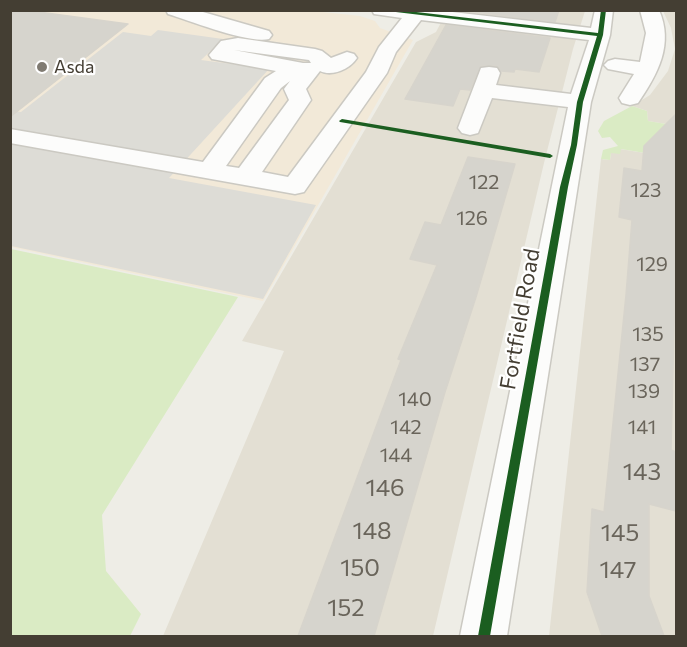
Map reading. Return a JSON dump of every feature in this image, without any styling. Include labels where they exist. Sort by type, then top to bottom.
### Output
[{"type":"street","points":[[175,10],[246,32],[386,51]]},
{"type":"street","points":[[381,10],[415,15],[602,23]]},
{"type":"street","points":[[630,98],[647,69],[658,36],[649,10]]},
{"type":"street","points":[[10,136],[295,186],[376,73],[386,51],[415,15]]},
{"type":"street","name":"Fortfield Road","points":[[484,636],[580,102],[602,23]]},
{"type":"street","points":[[615,65],[647,69]]},
{"type":"street","points":[[210,171],[273,83],[281,76],[325,66],[376,73]]},
{"type":"street","points":[[245,178],[300,100],[295,89],[325,66]]},
{"type":"street","points":[[470,128],[486,82],[580,102]]},
{"type":"shaded area","points":[[11,11],[314,11],[360,16],[375,21],[380,28],[413,40],[263,301],[11,247]]},
{"type":"shaded area","points":[[447,11],[585,11],[544,163],[433,636],[163,636],[284,351],[242,341],[416,42],[436,32]]},
{"type":"shaded area","points":[[663,11],[676,11],[676,131],[664,129],[666,124],[648,121],[647,111],[632,106],[650,95],[668,71],[675,49],[671,28]]},
{"type":"shaded area","points":[[158,30],[223,39],[201,60],[269,69],[169,178],[316,205],[263,299],[11,246],[10,110],[21,112],[123,32],[151,36]]},
{"type":"shaded area","points":[[620,149],[676,158],[676,636],[549,636],[601,159],[610,160],[611,153]]},
{"type":"green space","points":[[632,106],[647,111],[648,121],[666,124],[664,129],[676,131],[676,158],[621,149],[620,154],[611,153],[610,160],[601,159],[603,150],[618,146],[610,137],[602,138],[598,131],[604,121]]},
{"type":"green space","points":[[11,249],[238,297],[102,515],[106,571],[141,614],[130,636],[11,636]]},
{"type":"building","name":"Asda","points":[[10,10],[24,10],[128,24],[10,117]]},
{"type":"building","points":[[459,10],[559,10],[555,22]]},
{"type":"building","points":[[446,25],[550,38],[539,72],[515,69],[514,72],[501,71],[497,66],[481,66],[470,90],[460,89],[453,106],[405,99]]},
{"type":"building","points":[[676,114],[676,247],[671,450],[676,452],[676,511],[649,504],[649,596],[664,636],[602,636],[587,592],[592,509],[604,512],[626,295],[632,220],[619,217],[624,168],[642,171],[644,146]]},
{"type":"building","points":[[468,157],[515,164],[445,392],[374,636],[298,636],[401,360],[398,359],[437,265],[410,259],[425,222],[441,225]]},
{"type":"cycle path","points":[[381,10],[600,35]]},
{"type":"cycle path","points":[[484,636],[580,102],[600,35],[604,10]]},
{"type":"cycle path","points":[[342,121],[550,156]]},
{"type":"place","name":"Asda","points":[[42,67]]}]
